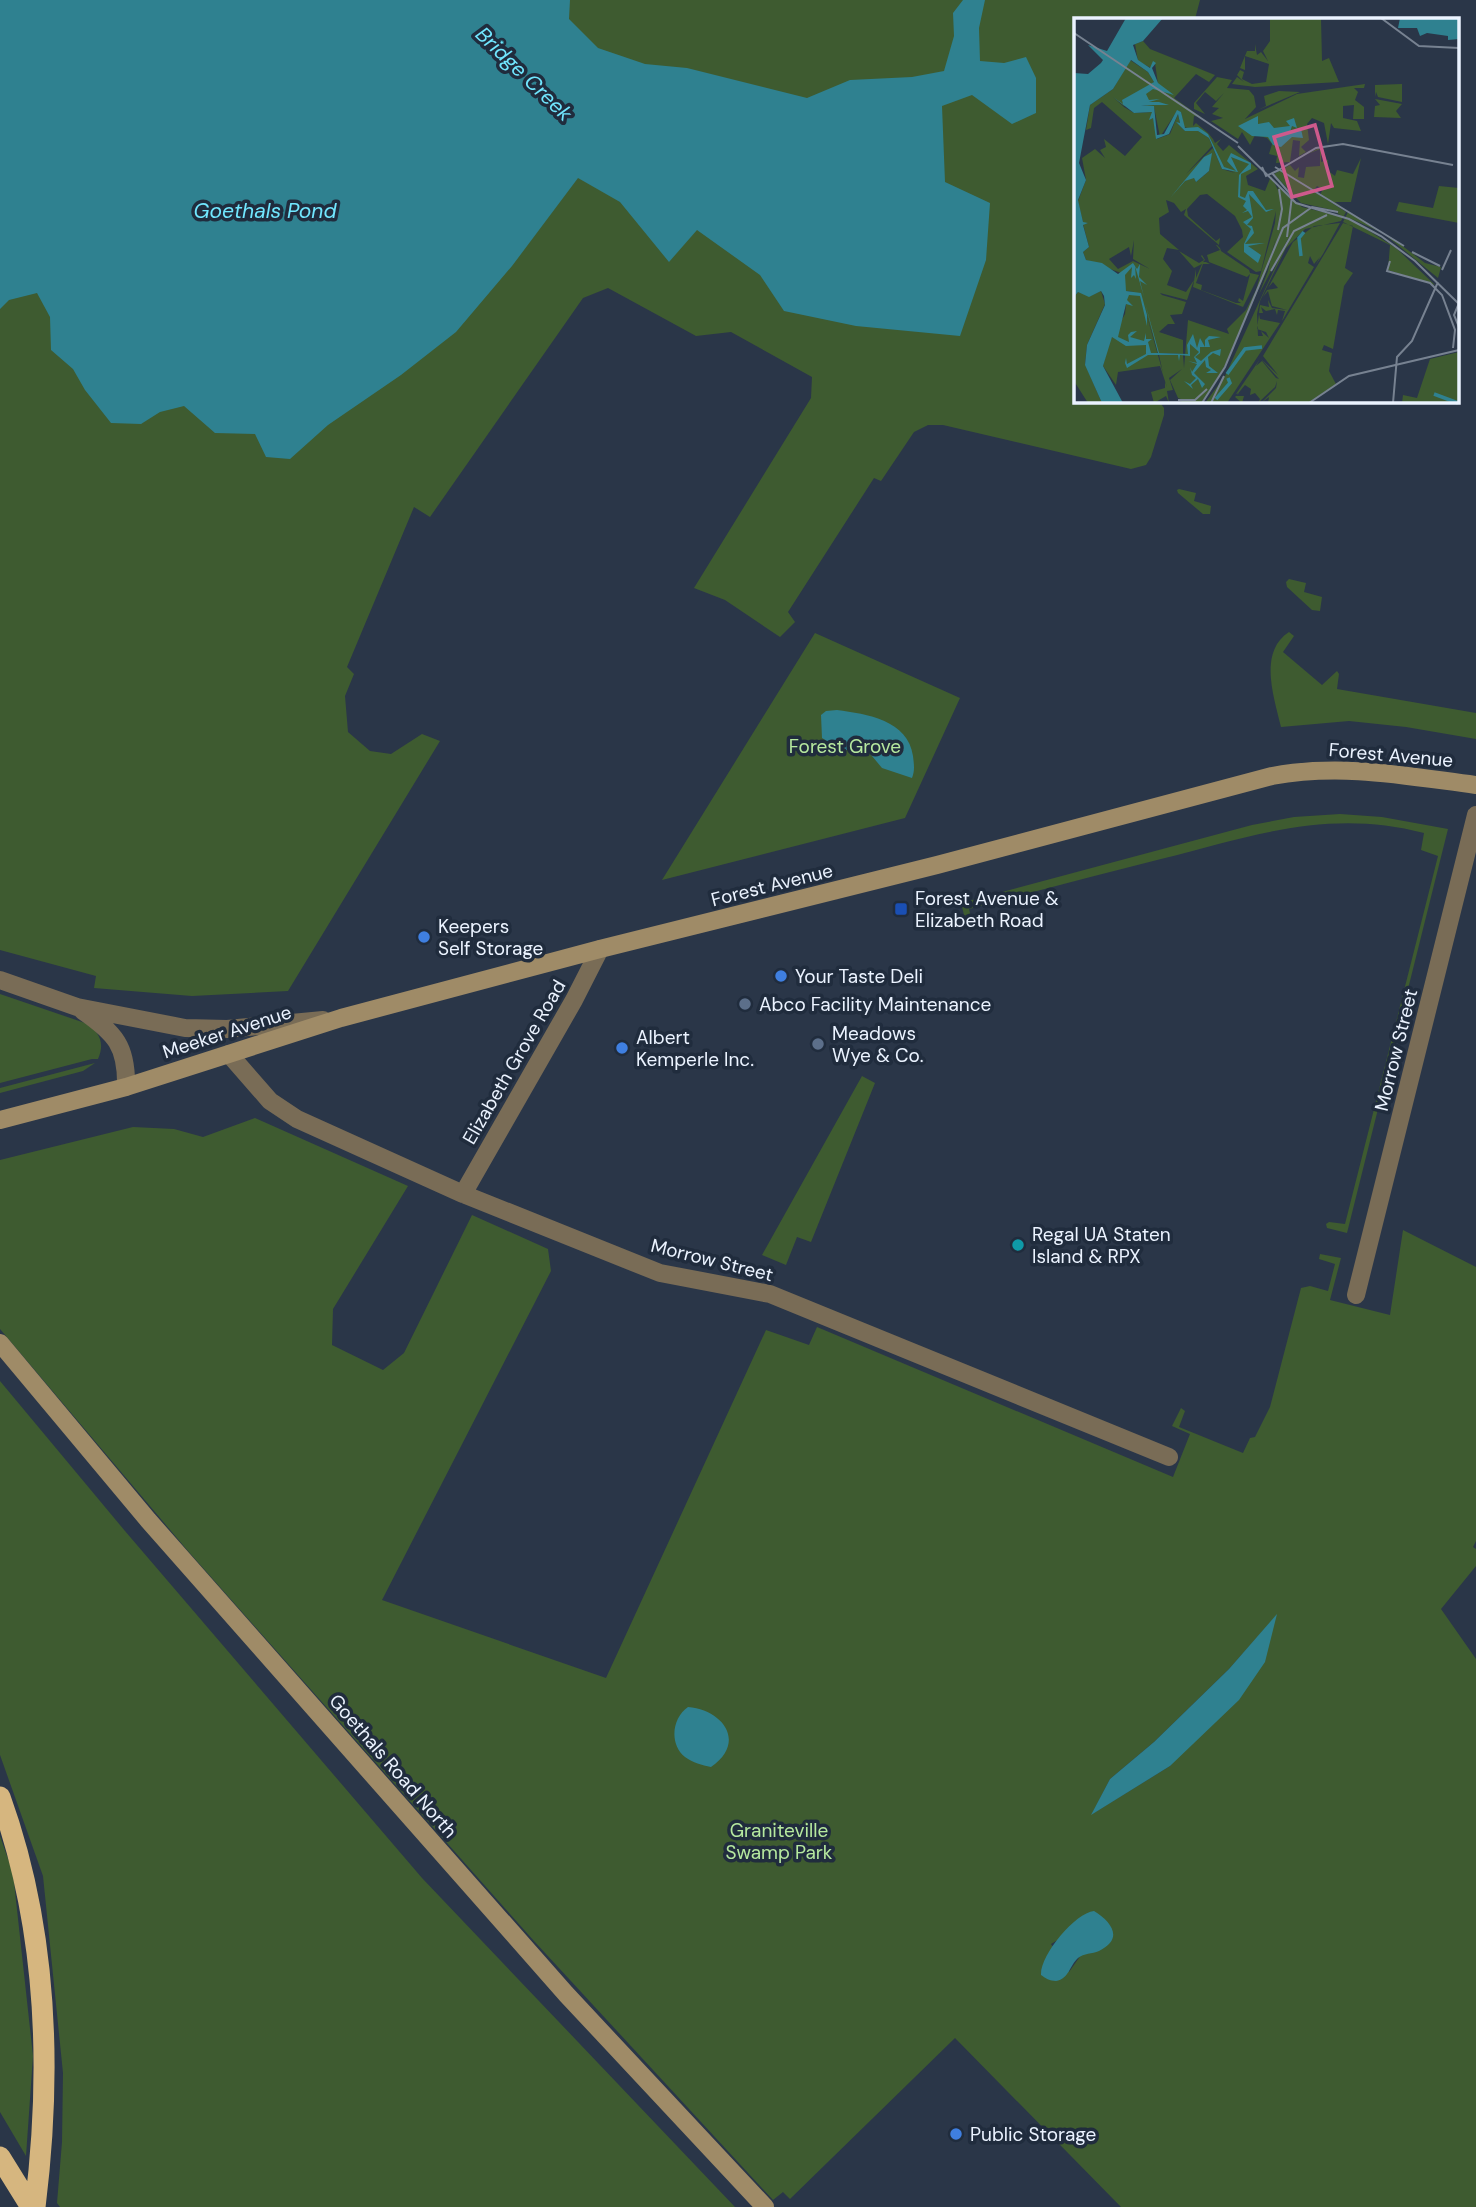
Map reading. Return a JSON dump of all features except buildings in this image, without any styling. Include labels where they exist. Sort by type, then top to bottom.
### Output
[{"type":"highway","points":[[0,1797],[25,1887],[39,1974],[44,2031],[43,2115],[33,2207]]},
{"type":"highway","points":[[0,2157],[33,2207]]},
{"type":"main road","name":"Forest Avenue","points":[[341,1018],[1282,774],[1331,769],[1360,770],[1476,785]]},
{"type":"main road","name":"Meeker Avenue","points":[[126,1087],[341,1018]]},
{"type":"main road","points":[[0,1120],[126,1087]]},
{"type":"main road","name":"Goethals Road North","points":[[0,1343],[148,1520],[566,1994],[765,2207]]},
{"type":"street","name":"Morrow Street","points":[[1356,1295],[1476,815]]},
{"type":"street","name":"Elizabeth Grove Road","points":[[463,1194],[577,995],[600,949]]},
{"type":"street","name":"Forest Avenue","points":[[0,980],[77,1007],[167,1026],[227,1029],[341,1018]]},
{"type":"street","name":"Forest Avenue","points":[[77,1007],[109,1030],[121,1046],[127,1067],[126,1087]]},
{"type":"street","name":"Morrow Street","points":[[229,1054],[270,1101],[298,1119],[463,1194],[660,1273],[770,1294],[1169,1457]]},
{"type":"green space","points":[[0,0],[1200,0],[1195,18],[1074,18],[1074,402],[1160,402],[1164,408],[1164,415],[1146,465],[1131,469],[943,425],[928,425],[914,432],[881,481],[874,478],[788,612],[795,622],[780,637],[725,600],[694,588],[811,398],[812,377],[731,332],[696,336],[608,288],[583,298],[430,517],[414,507],[347,667],[354,674],[345,696],[348,732],[370,751],[391,754],[422,734],[440,741],[288,991],[192,996],[94,988],[96,976],[0,950]]},
{"type":"green space","points":[[1179,489],[1196,493],[1194,501],[1211,506],[1210,514],[1203,514],[1178,493]]},
{"type":"green space","points":[[1289,579],[1306,583],[1304,592],[1322,597],[1320,611],[1312,610],[1287,587],[1286,582]]},
{"type":"green space","points":[[1289,632],[1294,636],[1283,652],[1322,685],[1337,671],[1337,689],[1476,713],[1476,739],[1349,721],[1281,727],[1272,689],[1271,663],[1279,641]]},
{"type":"green space","name":"Forest Grove","points":[[815,633],[960,698],[905,818],[662,880]]},
{"type":"green space","points":[[1340,814],[1382,817],[1448,829],[1347,1233],[1327,1228],[1326,1224],[1345,1224],[1438,856],[1421,850],[1424,833],[1356,823],[1323,824],[1259,834],[969,909],[973,925],[971,928],[967,927],[961,903],[1252,825],[1294,817]]},
{"type":"green space","points":[[0,994],[85,1023],[100,1038],[98,1059],[0,1083]]},
{"type":"green space","points":[[95,1063],[83,1071],[0,1093],[0,1088]]},
{"type":"green space","points":[[862,1076],[875,1083],[811,1242],[797,1237],[786,1265],[762,1255]]},
{"type":"green space","name":"Graniteville Swamp Park","points":[[255,1118],[408,1186],[333,1309],[332,1345],[383,1370],[404,1353],[472,1215],[548,1249],[551,1271],[382,1600],[606,1678],[766,1330],[809,1345],[817,1327],[1173,1477],[1190,1434],[1172,1426],[1181,1408],[1185,1411],[1179,1427],[1243,1453],[1250,1438],[1255,1437],[1270,1407],[1301,1288],[1310,1286],[1328,1291],[1335,1264],[1319,1259],[1320,1254],[1341,1258],[1330,1300],[1390,1315],[1403,1230],[1476,1267],[1476,1541],[1473,1547],[1476,1549],[1476,1566],[1441,1609],[1476,1659],[1476,2207],[1121,2207],[955,2038],[790,2199],[783,2192],[773,2200],[534,1941],[188,1551],[0,1329],[0,1160],[133,1127],[174,1129],[203,1137]],"holes":[[[1276,1616],[1170,1766],[1092,1814],[1110,1779],[1154,1742],[1229,1669]],[[1061,1938],[1081,1955],[1069,1972],[1051,1944]]]},
{"type":"green space","points":[[0,1381],[422,1878],[735,2207],[60,2207],[57,2203],[62,2142],[63,2073],[43,1876],[0,1755]]},
{"type":"green space","points":[[0,1836],[13,1873],[33,2056],[26,2156],[0,2112]]},
{"type":"water","name":"Goethals Pond","points":[[0,0],[570,0],[569,19],[598,48],[645,64],[687,68],[807,98],[850,80],[912,77],[944,71],[954,36],[953,13],[963,0],[985,0],[979,28],[980,61],[1004,63],[1026,57],[1036,78],[1036,113],[1012,124],[972,95],[942,106],[945,182],[990,203],[986,260],[960,336],[856,326],[784,311],[760,275],[697,230],[669,262],[620,202],[578,178],[512,266],[456,332],[401,375],[328,425],[290,459],[266,457],[255,434],[215,433],[184,406],[160,412],[141,424],[111,423],[85,390],[73,369],[51,350],[50,317],[37,293],[9,300],[0,309]]},
{"type":"water","points":[[837,710],[884,721],[903,734],[910,744],[913,756],[912,778],[882,768],[867,750],[842,750],[822,738],[821,715],[826,711]]},
{"type":"water","points":[[1277,1614],[1265,1662],[1239,1700],[1170,1766],[1091,1815],[1110,1779],[1154,1742],[1229,1669]]},
{"type":"water","points":[[688,1707],[711,1714],[726,1729],[728,1747],[711,1767],[688,1759],[676,1745],[676,1724]]},
{"type":"water","points":[[1094,1911],[1106,1920],[1113,1931],[1107,1946],[1078,1958],[1067,1975],[1060,1980],[1041,1975],[1046,1957],[1060,1936],[1078,1919]]},
{"type":"place","name":"Forest Avenue & Elizabeth Road","points":[[901,909]]},
{"type":"place","name":"Keepers Self Storage","points":[[424,937]]},
{"type":"place","name":"Your Taste Deli","points":[[781,976]]},
{"type":"place","name":"Abco Facility Maintenance","points":[[745,1004]]},
{"type":"place","name":"Meadows Wye & Co.","points":[[818,1044]]},
{"type":"place","name":"Albert Kemperle Inc.","points":[[622,1048]]},
{"type":"place","name":"Regal UA Staten Island & RPX","points":[[1018,1245]]},
{"type":"place","name":"Public Storage","points":[[956,2134]]},
{"type":"water label","name":"Bridge Creek","points":[[524,74]]}]
